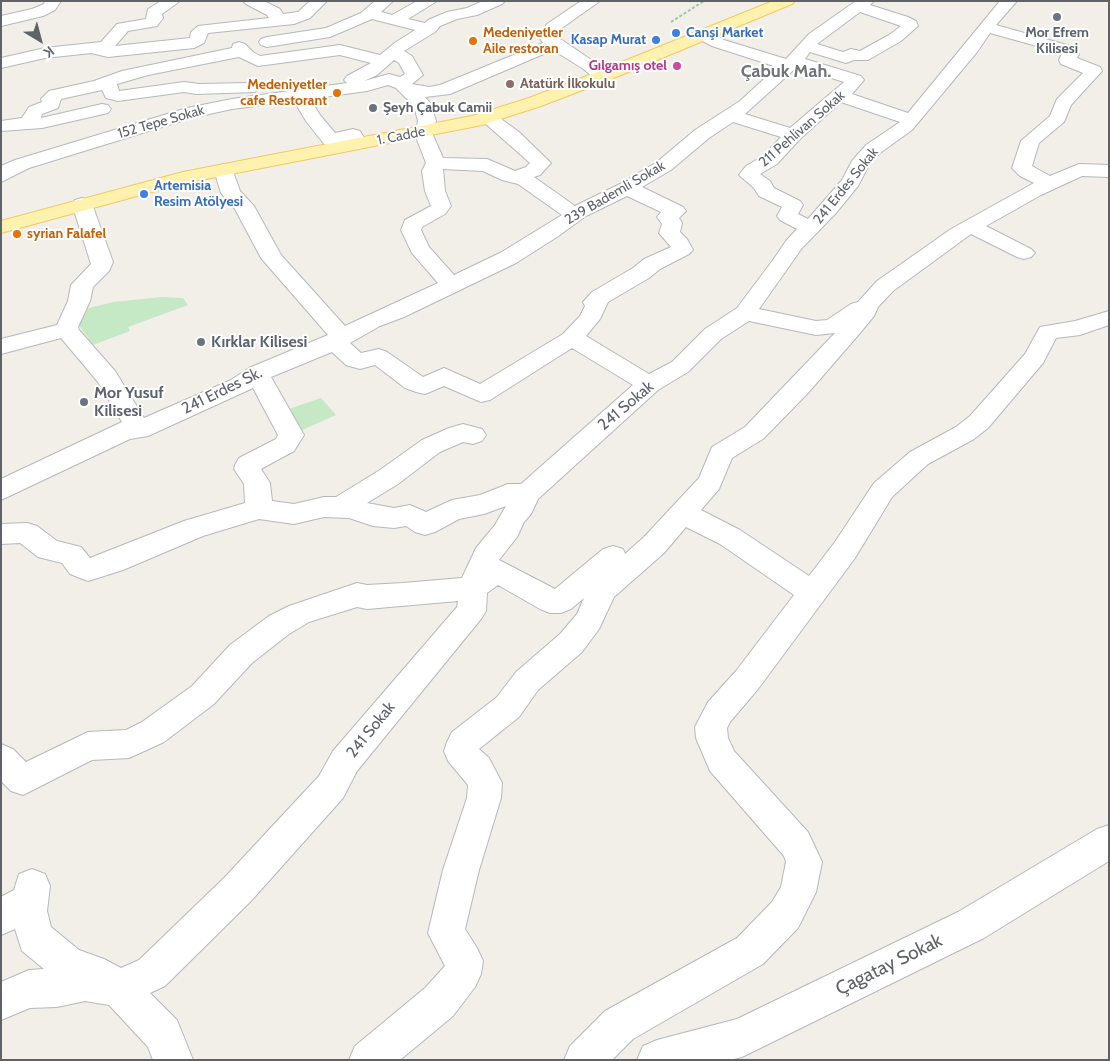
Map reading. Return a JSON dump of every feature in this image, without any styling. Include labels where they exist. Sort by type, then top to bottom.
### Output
[{"type":"main road","name":"1. Cadde","points":[[1,227],[160,183],[425,134],[487,117],[603,76],[787,1]]},
{"type":"street","points":[[1,21],[36,13],[50,7],[52,1]]},
{"type":"street","points":[[1,63],[53,52],[96,49],[110,44],[123,27],[151,23],[155,18],[154,12],[172,1]]},
{"type":"street","points":[[251,1],[274,12],[277,19],[292,19]]},
{"type":"street","points":[[96,49],[108,52],[172,44],[188,44],[198,40],[199,32],[204,30],[261,25],[292,19],[304,15],[319,1]]},
{"type":"street","points":[[29,122],[35,111],[52,104],[50,99],[55,95],[99,85],[148,70],[244,52],[330,32],[370,14],[385,1]]},
{"type":"street","points":[[394,20],[429,1]]},
{"type":"street","points":[[439,1],[466,12]]},
{"type":"street","points":[[244,52],[229,76],[229,90],[325,84],[331,90],[371,71],[402,45],[429,29],[434,23],[497,1]]},
{"type":"street","points":[[592,1],[553,27],[547,37],[554,44],[588,64],[603,76]]},
{"type":"street","name":"241 Erdes Sokak","points":[[680,367],[713,334],[745,314],[793,245],[811,228],[851,182],[862,161],[873,149],[906,126],[1009,1]]},
{"type":"street","points":[[703,35],[718,43],[796,58],[846,58],[851,54],[862,56],[889,42],[910,26],[910,24],[902,20],[863,4]]},
{"type":"street","name":"239 Bademli Sokak","points":[[308,354],[340,340],[372,321],[396,312],[508,258],[550,234],[575,214],[627,188],[664,166],[702,134],[746,105],[796,58],[815,37],[863,4]]},
{"type":"street","points":[[370,14],[429,29]]},
{"type":"street","points":[[986,27],[1068,50],[1071,54],[1066,60],[1094,71],[1063,103],[1058,118],[1030,141],[1022,168],[1050,184]]},
{"type":"street","name":"152 Tepe Sokak","points":[[3,171],[187,113],[232,104],[367,86],[389,79],[404,87],[429,92],[444,90],[554,44]]},
{"type":"street","points":[[218,49],[244,52],[258,61],[340,50],[406,60],[414,74],[404,87],[422,104],[427,121],[425,134],[436,163]]},
{"type":"street","name":"211 Pehlivan Sokak","points":[[796,58],[855,80],[792,135],[770,160],[753,170],[749,175],[763,185],[766,192],[793,205],[787,216],[811,228]]},
{"type":"street","points":[[107,81],[112,94],[118,96],[184,87],[196,89],[229,76]]},
{"type":"street","points":[[839,95],[911,120]]},
{"type":"street","points":[[300,96],[312,117],[331,140],[353,136],[355,138]]},
{"type":"street","points":[[1,126],[29,122],[42,123],[102,109]]},
{"type":"street","points":[[731,116],[757,122],[792,135]]},
{"type":"street","points":[[487,117],[512,136],[541,163],[533,171],[517,177]]},
{"type":"street","points":[[436,163],[479,163],[487,165],[509,176],[517,177],[575,214]]},
{"type":"street","points":[[436,163],[432,170],[435,191],[441,206],[438,210],[412,224],[411,230],[419,249],[451,285]]},
{"type":"street","points":[[224,170],[231,194],[244,206],[272,258],[340,340],[346,354],[354,360],[360,361],[379,356],[414,382],[424,386],[444,376],[481,394],[557,349],[572,338],[589,319],[596,306],[594,302],[652,264],[682,250],[680,243],[669,233],[672,223],[667,217],[676,211],[627,188]]},
{"type":"street","points":[[745,314],[816,328],[832,326],[866,304],[885,286],[958,233],[1079,170],[1109,171]]},
{"type":"street","points":[[82,204],[102,262],[101,266],[82,285],[79,302],[69,321],[68,329],[71,338],[107,377],[139,430]]},
{"type":"street","points":[[971,226],[1024,253]]},
{"type":"street","points":[[368,1060],[439,1002],[462,974],[464,961],[446,933],[461,870],[484,798],[484,783],[477,770],[460,751],[463,742],[508,707],[527,681],[570,644],[588,621],[602,590],[648,550],[710,482],[721,453],[754,432],[799,387],[866,311],[866,304]]},
{"type":"street","points":[[584,1060],[619,1025],[750,951],[785,915],[798,892],[804,862],[796,844],[722,761],[712,738],[711,728],[719,712],[747,680],[845,550],[883,490],[919,458],[965,433],[979,422],[1035,358],[1048,332],[1080,328],[1092,322],[1109,318]]},
{"type":"street","points":[[1,347],[68,329]]},
{"type":"street","points":[[572,338],[649,384]]},
{"type":"street","name":"241 Erdes Sk.","points":[[1,490],[126,430],[139,430],[240,386],[257,374],[308,354]]},
{"type":"street","name":"241 Sokak","points":[[119,988],[152,973],[238,889],[332,787],[345,761],[471,611],[473,588],[486,556],[507,530],[512,517],[521,507],[528,493],[649,384],[680,367]]},
{"type":"street","points":[[257,374],[291,435],[289,441],[284,445],[248,465],[247,469],[257,483],[259,509]]},
{"type":"street","points":[[343,508],[348,502],[431,446],[458,434],[472,435]]},
{"type":"street","points":[[1,534],[27,533],[48,549],[71,555],[80,566],[88,570],[194,528],[259,509],[294,514],[324,507],[351,508],[373,516],[394,518],[410,515],[425,525],[452,510],[484,504],[508,494],[528,493]]},
{"type":"street","points":[[683,513],[730,537],[813,593]]},
{"type":"street","points":[[1,759],[23,780],[88,746],[129,744],[153,732],[203,695],[240,654],[279,625],[299,614],[357,595],[367,597],[394,596],[473,588],[497,571],[550,601],[562,601],[605,562],[623,550],[635,548],[648,550]]},
{"type":"street","name":"Çagatay Sokak","points":[[657,1060],[742,1037],[915,950],[971,925],[1109,841]]},
{"type":"street","points":[[21,901],[29,911],[35,938],[69,966],[91,972],[119,988],[163,1034],[173,1060]]},
{"type":"street","points":[[1,1001],[29,989],[57,988],[84,982],[119,988]]},
{"type":"green space","points":[[162,297],[183,298],[188,305],[128,327],[130,331],[93,345],[79,325],[83,313],[89,308],[113,302]]},
{"type":"green space","points":[[321,398],[336,415],[300,431],[289,409]]},
{"type":"place","name":"Mor Efrem Kilisesi","points":[[1057,17]]},
{"type":"place","name":"Canşi Market","points":[[676,33]]},
{"type":"place","name":"Kasap Murat","points":[[656,40]]},
{"type":"place","name":"Medeniyetler Aile restoran","points":[[473,41]]},
{"type":"place","name":"Gılgamış otel","points":[[677,66]]},
{"type":"place","name":"Atatürk İlkokulu","points":[[510,84]]},
{"type":"place","name":"Medeniyetler cafe Restorant","points":[[337,93]]},
{"type":"place","name":"Şeyh Çabuk Camii","points":[[373,108]]},
{"type":"place","name":"Artemisia Resim Atölyesi","points":[[144,194]]},
{"type":"place","name":"syrian Falafel","points":[[17,234]]},
{"type":"place","name":"Kırklar Kilisesi","points":[[201,342]]},
{"type":"place","name":"Mor Yusuf Kilisesi","points":[[84,402]]},
{"type":"district","name":"Çabuk Mah.","points":[[786,72]]}]
